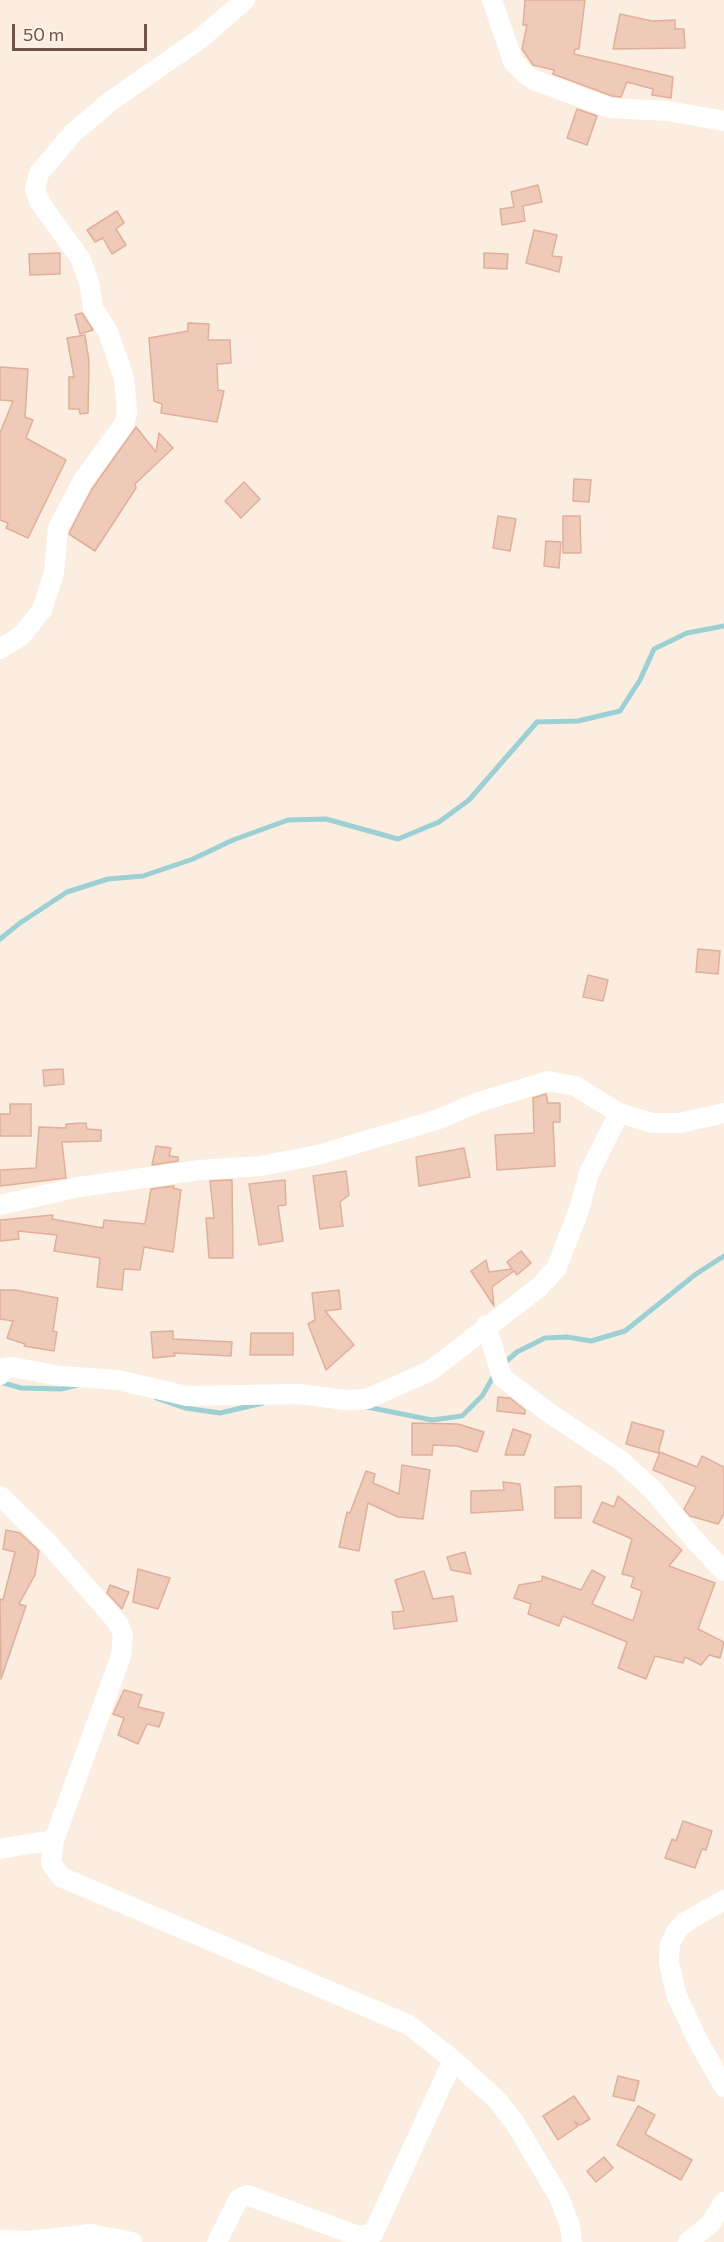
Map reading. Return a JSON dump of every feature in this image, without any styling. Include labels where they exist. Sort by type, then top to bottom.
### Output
[{"type":"street","points":[[0,649],[21,636],[42,610],[54,573],[58,528],[84,479],[125,423],[127,411],[124,378],[108,332],[93,308],[89,282],[80,258],[41,204],[35,190],[39,173],[73,133],[112,100],[200,39],[245,0]]},
{"type":"street","points":[[492,0],[513,61],[534,80],[610,108],[668,111],[724,121]]},
{"type":"street","points":[[0,1205],[79,1187],[200,1170],[260,1166],[318,1155],[439,1119],[478,1102],[548,1081],[575,1086],[619,1113],[652,1123],[680,1123],[724,1113]]},
{"type":"street","points":[[0,1374],[4,1368],[12,1367],[60,1376],[118,1380],[187,1396],[299,1394],[346,1400],[367,1399],[430,1371],[486,1325],[538,1288],[556,1269],[576,1221],[589,1173],[619,1113]]},
{"type":"street","points":[[486,1325],[502,1377],[552,1415],[620,1460],[652,1490],[724,1571]]},
{"type":"street","points":[[0,1496],[48,1543],[118,1623],[123,1635],[121,1656],[54,1840],[51,1863],[61,1877],[410,2025],[497,2100],[515,2123],[559,2197],[570,2226],[572,2242]]},
{"type":"street","points":[[0,1849],[54,1840]]},
{"type":"street","points":[[724,1900],[684,1923],[676,1932],[670,1944],[669,1962],[676,1994],[696,2037],[724,2087]]},
{"type":"street","points":[[217,2242],[238,2200],[247,2194],[358,2236],[373,2234],[453,2060]]},
{"type":"street","points":[[688,2242],[710,2224],[724,2202]]},
{"type":"street","points":[[0,2240],[30,2241],[91,2234],[132,2242]]},
{"type":"building","points":[[525,0],[585,0],[579,49],[575,49],[574,54],[673,77],[671,98],[652,95],[653,89],[627,82],[621,97],[612,96],[553,74],[554,70],[533,65],[522,49],[527,25],[523,25]]},
{"type":"building","points":[[620,14],[652,21],[675,20],[675,29],[684,29],[685,48],[613,49]]},
{"type":"building","points":[[577,109],[597,116],[587,145],[567,138]]},
{"type":"building","points":[[538,185],[542,202],[523,206],[525,221],[502,225],[500,209],[514,207],[511,192]]},
{"type":"building","points":[[117,211],[124,223],[116,229],[126,245],[112,254],[103,238],[95,242],[87,230]]},
{"type":"building","points":[[534,230],[557,235],[552,256],[562,257],[559,272],[526,263]]},
{"type":"building","points":[[60,253],[60,274],[30,275],[29,254]]},
{"type":"building","points":[[484,253],[508,254],[507,269],[484,268]]},
{"type":"building","points":[[82,313],[93,330],[80,334],[75,315]]},
{"type":"building","points":[[188,323],[209,324],[208,340],[230,340],[231,363],[217,364],[218,390],[224,391],[217,422],[161,413],[162,404],[154,401],[149,338],[188,331]]},
{"type":"building","points":[[85,335],[89,361],[88,413],[80,414],[79,409],[69,409],[69,377],[74,377],[67,338]]},
{"type":"building","points":[[0,367],[28,369],[25,417],[33,420],[26,438],[66,460],[28,538],[6,528],[8,523],[0,520],[0,433],[13,401],[0,400]]},
{"type":"building","points":[[136,427],[156,452],[159,433],[173,448],[135,484],[136,488],[95,551],[69,534],[92,489]]},
{"type":"building","points":[[574,479],[591,480],[589,502],[573,501]]},
{"type":"building","points":[[244,482],[260,499],[241,518],[225,501]]},
{"type":"building","points":[[498,516],[516,519],[510,551],[493,548]]},
{"type":"building","points":[[563,516],[580,516],[581,553],[563,553]]},
{"type":"building","points":[[546,541],[561,542],[559,568],[544,566]]},
{"type":"building","points":[[698,949],[720,951],[718,974],[696,972]]},
{"type":"building","points":[[588,975],[608,980],[603,1001],[583,997]]},
{"type":"building","points":[[63,1069],[64,1084],[44,1086],[43,1070]]},
{"type":"building","points":[[546,1094],[548,1103],[560,1103],[560,1122],[553,1122],[555,1166],[497,1170],[495,1135],[534,1133],[533,1098]]},
{"type":"building","points":[[10,1104],[31,1104],[31,1136],[0,1136],[0,1114],[10,1114]]},
{"type":"building","points":[[86,1123],[87,1129],[101,1130],[101,1141],[62,1142],[66,1178],[0,1186],[0,1170],[36,1168],[39,1127],[66,1128],[66,1124]]},
{"type":"building","points":[[156,1146],[171,1148],[169,1156],[178,1157],[178,1161],[152,1165]]},
{"type":"building","points":[[464,1148],[470,1177],[419,1186],[416,1157]]},
{"type":"building","points":[[346,1171],[349,1195],[340,1202],[343,1226],[320,1229],[313,1176]]},
{"type":"building","points":[[232,1180],[233,1258],[209,1258],[206,1218],[214,1218],[210,1181]]},
{"type":"building","points":[[285,1180],[286,1205],[278,1206],[283,1241],[259,1245],[249,1184]]},
{"type":"building","points":[[174,1186],[173,1188],[181,1190],[173,1252],[144,1247],[140,1270],[124,1269],[122,1290],[97,1287],[100,1258],[54,1251],[57,1235],[18,1231],[19,1239],[0,1241],[0,1220],[53,1215],[52,1219],[103,1228],[104,1220],[145,1224],[151,1189]]},
{"type":"building","points":[[521,1251],[531,1263],[517,1275],[514,1271],[492,1287],[494,1306],[471,1271],[486,1260],[489,1272],[512,1269],[507,1262]]},
{"type":"building","points":[[0,1290],[15,1290],[58,1298],[53,1331],[57,1332],[54,1351],[24,1346],[25,1344],[7,1338],[13,1321],[0,1319]]},
{"type":"building","points":[[339,1290],[341,1309],[325,1311],[354,1345],[326,1370],[308,1324],[315,1320],[312,1293]]},
{"type":"building","points":[[173,1331],[173,1339],[232,1342],[231,1356],[174,1353],[175,1356],[153,1358],[151,1332]]},
{"type":"building","points":[[251,1333],[293,1333],[293,1355],[250,1355]]},
{"type":"building","points":[[498,1397],[510,1398],[525,1410],[525,1414],[497,1411]]},
{"type":"building","points":[[632,1422],[664,1431],[658,1453],[626,1444]]},
{"type":"building","points":[[412,1423],[458,1424],[484,1432],[477,1452],[457,1446],[433,1445],[432,1455],[412,1455]]},
{"type":"building","points":[[513,1429],[531,1435],[524,1455],[505,1455]]},
{"type":"building","points":[[660,1452],[697,1467],[702,1456],[724,1467],[724,1514],[718,1524],[690,1516],[684,1509],[696,1487],[653,1470]]},
{"type":"building","points":[[402,1465],[430,1470],[423,1519],[398,1517],[368,1503],[359,1551],[339,1547],[347,1512],[350,1513],[366,1471],[375,1474],[373,1483],[399,1494]]},
{"type":"building","points":[[503,1482],[520,1484],[523,1510],[471,1513],[471,1491],[504,1490]]},
{"type":"building","points":[[581,1486],[581,1518],[555,1518],[555,1487]]},
{"type":"building","points":[[618,1496],[682,1550],[669,1566],[715,1583],[698,1629],[724,1642],[720,1658],[709,1655],[701,1665],[685,1657],[683,1663],[655,1656],[646,1679],[618,1668],[627,1642],[563,1616],[559,1626],[528,1614],[531,1604],[514,1598],[519,1585],[542,1581],[542,1576],[581,1590],[592,1570],[605,1577],[592,1604],[633,1621],[642,1591],[631,1587],[634,1577],[622,1574],[632,1539],[593,1522],[602,1502],[614,1507]]},
{"type":"building","points":[[6,1530],[20,1533],[39,1551],[35,1575],[19,1604],[26,1606],[1,1679],[0,1599],[3,1600],[15,1552],[3,1549]]},
{"type":"building","points":[[465,1552],[471,1574],[451,1570],[447,1557]]},
{"type":"building","points":[[138,1569],[170,1578],[158,1609],[133,1602]]},
{"type":"building","points":[[424,1571],[433,1599],[453,1596],[457,1621],[394,1629],[392,1612],[404,1611],[395,1580]]},
{"type":"building","points":[[110,1585],[129,1592],[122,1609],[107,1593]]},
{"type":"building","points":[[124,1690],[142,1695],[138,1707],[164,1713],[159,1727],[147,1724],[138,1744],[118,1735],[124,1718],[113,1714]]},
{"type":"building","points":[[683,1821],[712,1831],[706,1850],[702,1849],[695,1868],[665,1858],[672,1839],[676,1841]]},
{"type":"building","points":[[618,2076],[639,2081],[634,2101],[613,2096]]},
{"type":"building","points":[[574,2096],[590,2119],[580,2125],[574,2121],[578,2126],[558,2140],[543,2116]]},
{"type":"building","points":[[638,2106],[655,2115],[645,2134],[692,2160],[681,2180],[617,2145]]},
{"type":"building","points":[[604,2157],[613,2168],[596,2182],[587,2171]]},
{"type":"waterway","points":[[0,939],[67,892],[108,879],[143,876],[193,859],[233,840],[288,820],[326,819],[398,839],[439,822],[469,800],[537,722],[578,721],[620,711],[640,680],[654,649],[687,633],[724,626]]},
{"type":"waterway","points":[[502,1365],[517,1352],[545,1338],[567,1337],[591,1341],[625,1331],[696,1274],[724,1256]]},
{"type":"waterway","points":[[367,1407],[432,1420],[462,1416],[482,1396],[496,1372]]},
{"type":"waterway","points":[[0,1382],[21,1388],[61,1389],[78,1385]]},
{"type":"waterway","points":[[156,1398],[185,1408],[220,1413],[263,1403]]}]
